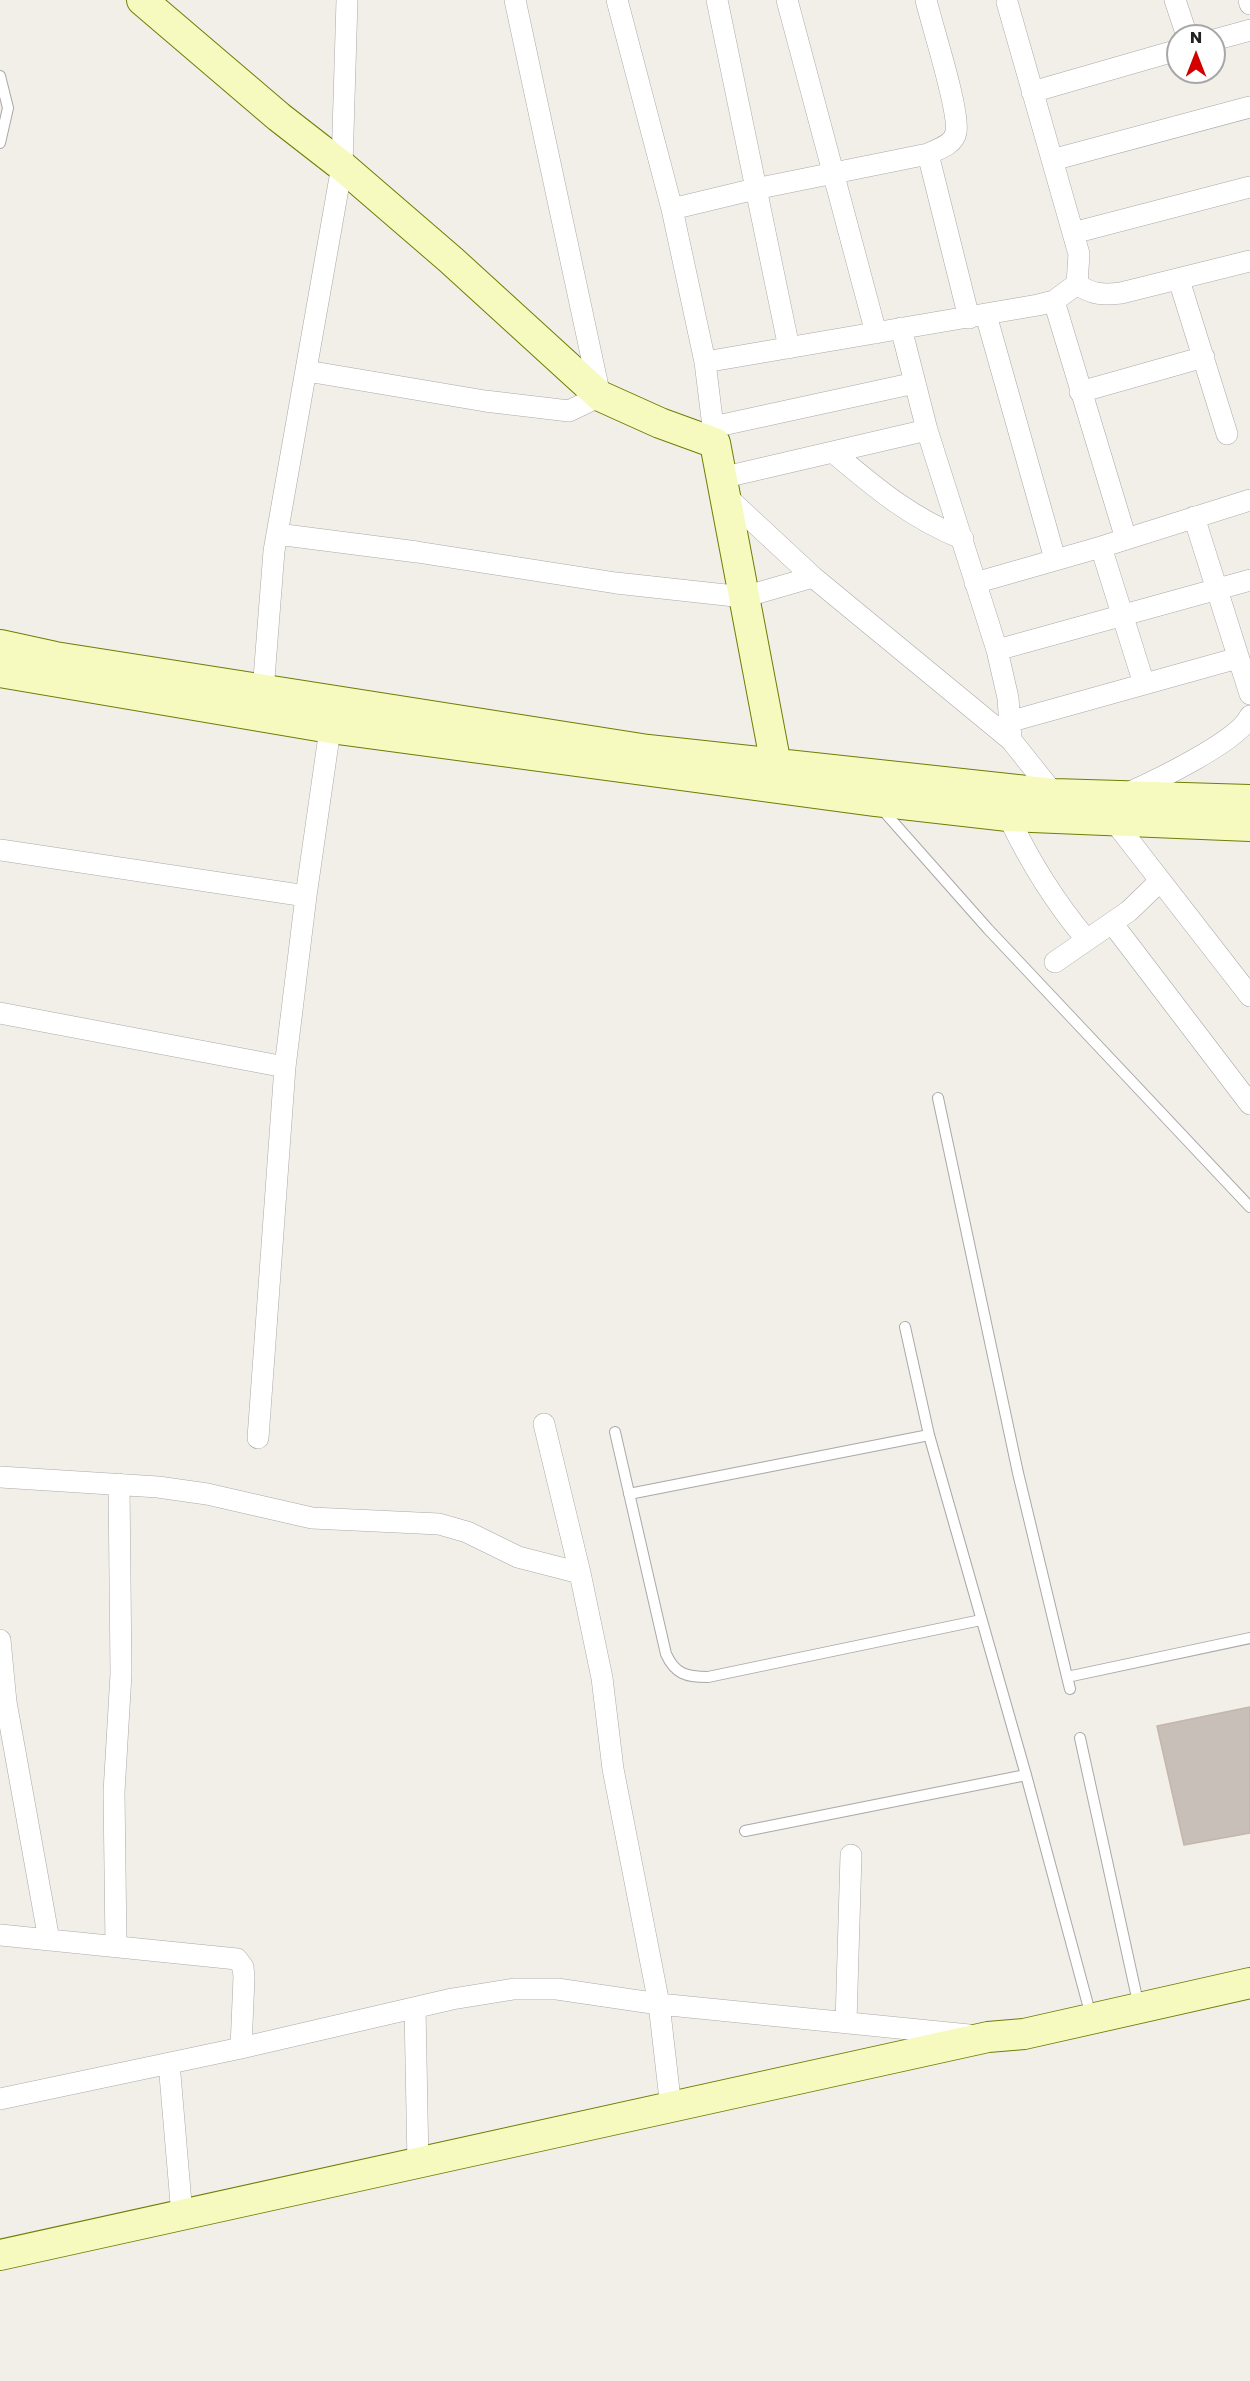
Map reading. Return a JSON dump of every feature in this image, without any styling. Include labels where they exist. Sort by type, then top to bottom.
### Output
[{"type":"street","points":[[142,0],[451,260],[600,396],[714,435],[915,383]]},
{"type":"street","points":[[262,702],[277,534],[342,166],[347,0]]},
{"type":"street","points":[[515,0],[600,396]]},
{"type":"street","points":[[617,0],[672,209],[705,362],[714,435],[778,776]]},
{"type":"street","points":[[717,0],[789,348]]},
{"type":"street","points":[[787,0],[876,333]]},
{"type":"street","points":[[672,209],[833,172],[928,154],[948,145],[956,134],[955,112],[926,0]]},
{"type":"street","points":[[1175,0],[1183,24]]},
{"type":"street","points":[[1007,2],[1079,254],[1077,284]]},
{"type":"street","points":[[1226,37],[1250,30]]},
{"type":"street","points":[[1032,92],[1166,53]]},
{"type":"street","points":[[1052,160],[1250,107]]},
{"type":"street","points":[[928,154],[1055,559]]},
{"type":"street","points":[[1073,233],[1250,187]]},
{"type":"street","points":[[1077,284],[1088,292],[1103,295],[1249,263]]},
{"type":"street","points":[[1179,280],[1227,434]]},
{"type":"street","points":[[705,362],[977,316],[1054,300],[1077,284]]},
{"type":"street","points":[[1054,300],[1126,539]]},
{"type":"street","points":[[901,328],[927,430],[997,650],[1011,731]]},
{"type":"street","points":[[1080,392],[1204,357]]},
{"type":"street","points":[[307,371],[485,401],[569,411],[600,396]]},
{"type":"street","points":[[725,488],[834,453],[927,430]]},
{"type":"street","points":[[834,453],[901,508],[928,525],[963,540]]},
{"type":"street","points":[[725,488],[813,577],[1011,731],[1054,794]]},
{"type":"street","points":[[975,583],[1101,547],[1250,500]]},
{"type":"street","points":[[1194,518],[1215,590],[1250,694]]},
{"type":"street","points":[[277,534],[417,552],[616,583],[744,597],[813,577]]},
{"type":"street","points":[[1101,547],[1144,684]]},
{"type":"street","points":[[997,650],[1250,580]]},
{"type":"street","points":[[0,645],[262,702],[332,714],[648,750],[778,776],[874,801],[1008,816],[1250,800]]},
{"type":"street","points":[[1011,731],[1144,684],[1238,658]]},
{"type":"street","points":[[0,672],[262,702]]},
{"type":"street","points":[[258,1438],[285,1067],[332,714]]},
{"type":"street","points":[[1118,809],[1238,732],[1250,716]]},
{"type":"street","points":[[778,776],[1054,794],[1118,809],[1250,826]]},
{"type":"street","points":[[1118,809],[1160,881],[1250,996]]},
{"type":"street","points":[[1008,816],[1027,856],[1086,939]]},
{"type":"street","points":[[0,850],[306,896]]},
{"type":"street","points":[[1055,962],[1112,923],[1160,881]]},
{"type":"street","points":[[1112,923],[1250,1104]]},
{"type":"street","points":[[0,1012],[285,1067]]},
{"type":"street","points":[[544,1424],[580,1573],[602,1678],[613,1770],[659,2004],[670,2108]]},
{"type":"street","points":[[0,1477],[119,1484],[207,1494],[312,1518],[439,1524],[467,1532],[518,1557],[580,1573]]},
{"type":"street","points":[[116,1946],[114,1792],[121,1674],[119,1484]]},
{"type":"street","points":[[0,1641],[6,1702],[49,1940]]},
{"type":"street","points":[[846,2022],[851,1855]]},
{"type":"street","points":[[0,1935],[237,1959],[243,1967],[244,1977],[242,2048]]},
{"type":"street","points":[[0,2255],[988,2037],[1024,2034],[1250,1983]]},
{"type":"street","points":[[2,2092],[169,2063],[414,2008],[513,1989],[557,1989],[659,2004],[988,2037]]},
{"type":"street","points":[[414,2008],[418,2164]]},
{"type":"street","points":[[169,2063],[182,2216]]},
{"type":"lane","points":[[0,76],[9,108],[0,143]]},
{"type":"lane","points":[[874,801],[988,929],[1250,1207]]},
{"type":"lane","points":[[938,1098],[1018,1473],[1070,1689]]},
{"type":"lane","points":[[905,1327],[928,1436],[1026,1775],[1091,2018]]},
{"type":"lane","points":[[615,1432],[666,1654],[672,1668],[688,1677],[708,1677],[981,1620]]},
{"type":"lane","points":[[629,1494],[928,1436]]},
{"type":"lane","points":[[1067,1677],[1250,1638]]},
{"type":"lane","points":[[1080,1738],[1139,2007]]},
{"type":"lane","points":[[745,1831],[1026,1775]]},
{"type":"building","points":[[1250,1707],[1250,1833],[1184,1845],[1157,1726]]}]
